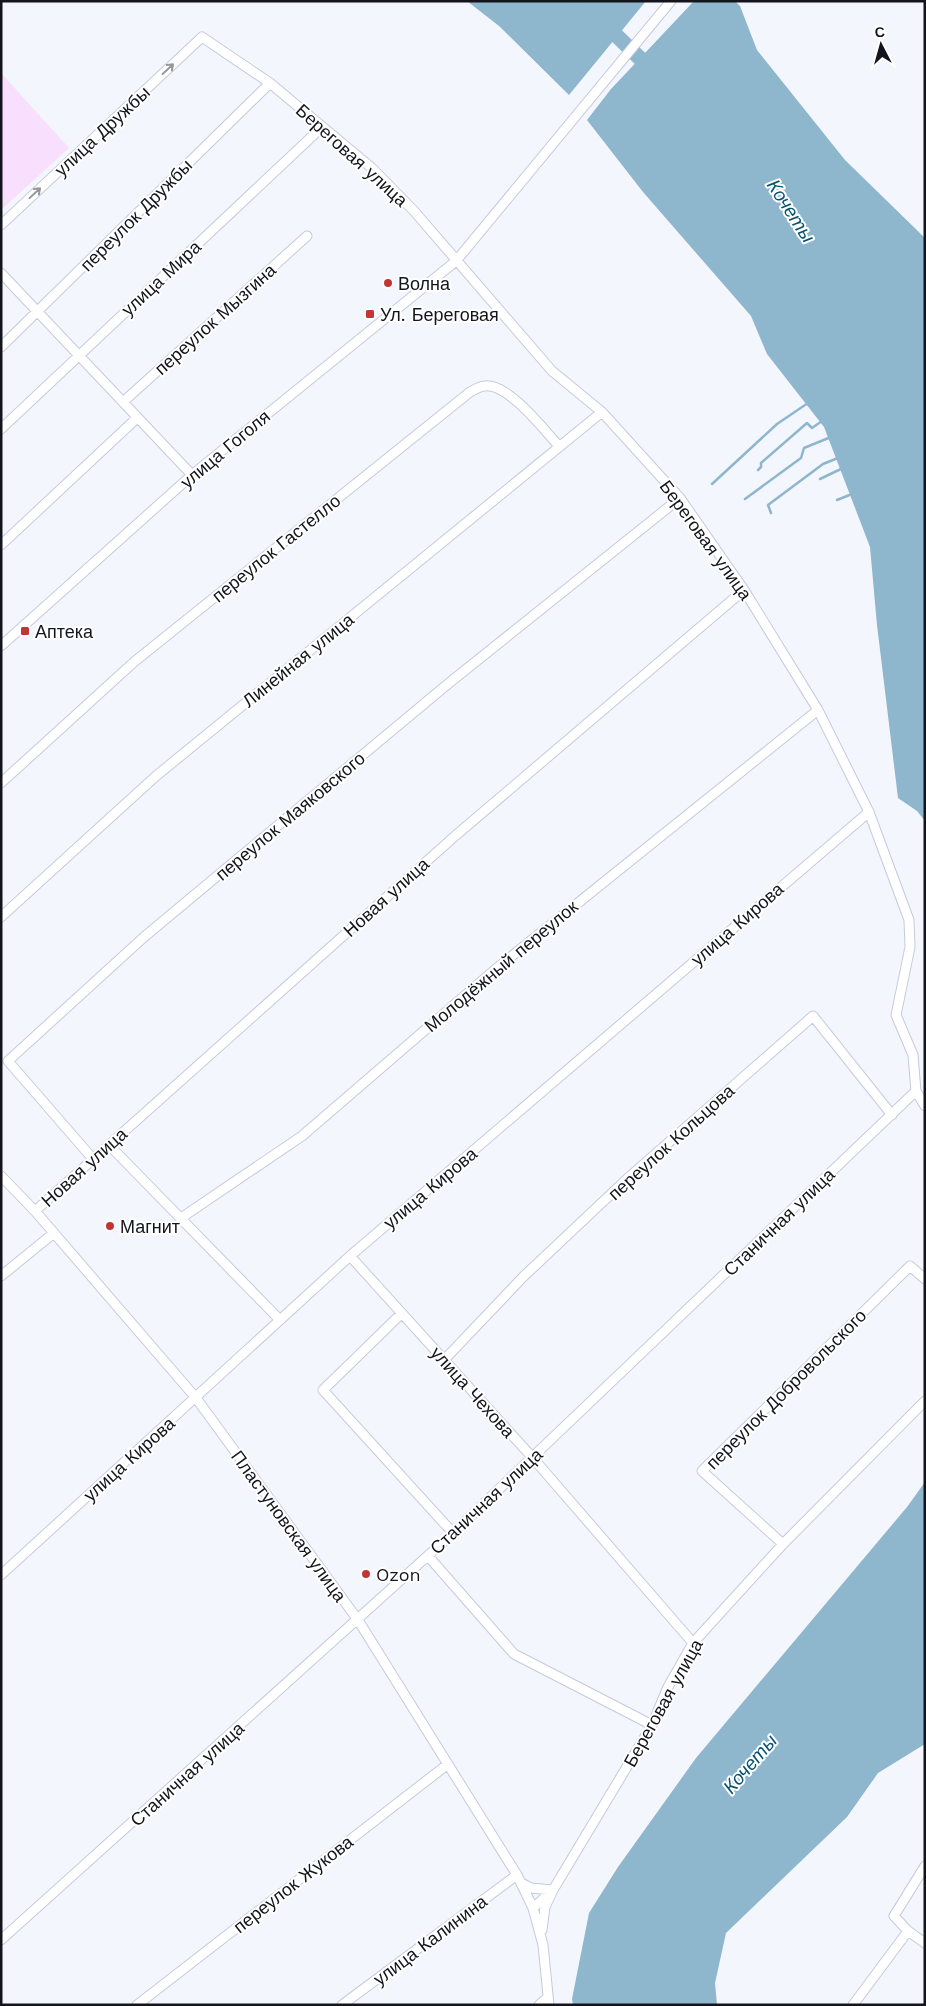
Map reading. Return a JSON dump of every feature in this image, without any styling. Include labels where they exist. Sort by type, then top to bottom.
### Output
[{"type":"street","name":"улица Гоголя","points":[[1,646],[192,475],[456,261],[671,1]]},
{"type":"street","name":"Береговая улица","points":[[202,37],[270,83],[373,169],[414,211],[552,371],[602,412],[680,498],[744,590],[818,710],[868,812],[909,920],[910,947],[896,1015],[913,1055],[916,1091],[925,1106]]},
{"type":"street","name":"улица Дружбы","points":[[1,225],[202,37]]},
{"type":"street","name":"переулок Дружбы","points":[[1,347],[270,83]]},
{"type":"street","name":"улица Мира","points":[[1,429],[322,127]]},
{"type":"street","name":"переулок Мызгина","points":[[123,402],[308,236]]},
{"type":"street","points":[[1,272],[192,475]]},
{"type":"street","name":"переулок Гастелло","points":[[1,783],[134,662],[470,392],[485,386],[504,390],[526,410],[559,446]]},
{"type":"street","name":"Линейная улица","points":[[1,917],[156,776],[602,412]]},
{"type":"street","points":[[1,546],[138,418]]},
{"type":"street","name":"переулок Маяковского","points":[[93,1160],[8,1061],[144,937],[449,682],[680,498]]},
{"type":"street","name":"Новая улица","points":[[35,1211],[454,836],[744,590]]},
{"type":"street","name":"Молодёжный переулок","points":[[181,1218],[302,1136],[497,968],[818,710]]},
{"type":"street","name":"улица Кирова","points":[[1,1575],[350,1256],[868,812]]},
{"type":"street","name":"переулок Кольцова","points":[[444,1360],[523,1277],[627,1180],[813,1016],[892,1115]]},
{"type":"street","name":"Станичная улица","points":[[1,1940],[453,1533],[916,1091]]},
{"type":"street","points":[[109,1145],[280,1320]]},
{"type":"street","name":"Пластуновская улица","points":[[1,1176],[35,1211],[196,1398],[358,1620],[519,1879],[533,1908]]},
{"type":"street","name":"Новая улица","points":[[1,1276],[54,1233]]},
{"type":"street","name":"улица Чехова","points":[[350,1256],[532,1457],[693,1643]]},
{"type":"street","name":"переулок Добровольского","points":[[783,1544],[702,1471],[910,1266],[925,1279]]},
{"type":"street","points":[[401,1314],[323,1390],[453,1533]]},
{"type":"street","name":"Береговая улица","points":[[533,1908],[553,1890],[652,1725],[668,1687],[693,1643],[783,1544],[925,1401]]},
{"type":"street","points":[[428,1556],[514,1654],[652,1725]]},
{"type":"street","name":"переулок Жукова","points":[[138,2005],[448,1764]]},
{"type":"street","points":[[925,1866],[894,1916],[908,1931],[925,1943]]},
{"type":"street","points":[[519,1879],[532,1888],[553,1890],[545,1907],[542,1920],[542,1945]]},
{"type":"street","name":"улица Калинина","points":[[342,2005],[519,1879]]},
{"type":"street","points":[[533,1908],[542,1945],[549,2001],[539,2005]]},
{"type":"street","points":[[852,2005],[908,1931]]},
{"type":"shaded area","points":[[1,73],[69,148],[1,210]]},
{"type":"water","points":[[467,1],[646,1],[569,95],[499,26]]},
{"type":"water","points":[[694,1],[735,1],[740,6],[757,50],[845,160],[925,238],[925,821],[917,811],[898,798],[877,625],[870,547],[824,427],[767,354],[751,316],[643,192],[587,120],[611,89]]},
{"type":"water","points":[[925,1482],[925,1744],[878,1773],[847,1817],[726,1933],[715,1983],[717,2005],[573,2005],[572,1999],[589,1913],[618,1867],[696,1758],[907,1507]]},
{"type":"waterway","name":"Кочеты","points":[[581,1],[654,72]]},
{"type":"waterway","points":[[712,484],[777,424],[808,403]]},
{"type":"waterway","points":[[758,470],[761,467],[761,463],[807,423],[812,428],[822,421]]},
{"type":"waterway","points":[[745,499],[801,458],[804,448],[831,437]]},
{"type":"waterway","points":[[771,513],[768,505],[823,464],[838,458]]},
{"type":"waterway","points":[[820,479],[843,468]]},
{"type":"waterway","points":[[837,500],[852,494]]},
{"type":"place","name":"Волна","points":[[388,283]]},
{"type":"place","name":"Ул. Береговая","points":[[370,314]]},
{"type":"place","name":"Аптека","points":[[25,631]]},
{"type":"place","name":"Магнит","points":[[110,1226]]},
{"type":"place","name":"Ozon","points":[[366,1574]]}]
